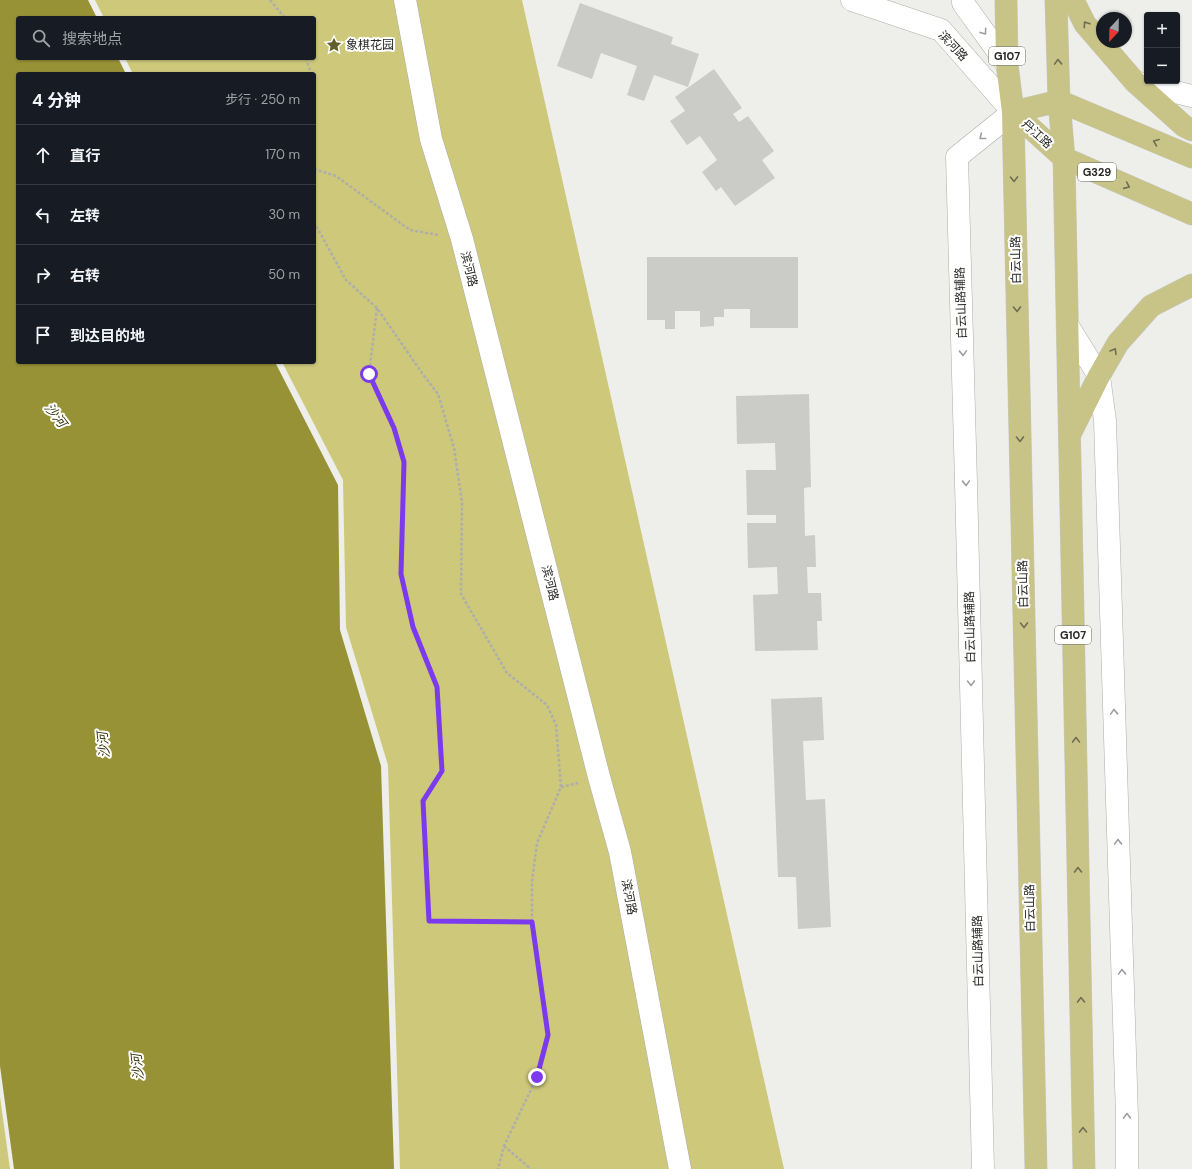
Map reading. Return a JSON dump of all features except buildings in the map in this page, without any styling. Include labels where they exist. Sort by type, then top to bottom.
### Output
[{"type":"highway","name":"白云山路","points":[[1006,0],[1007,64],[1013,112],[1036,1169]]},
{"type":"highway","name":"G107","points":[[1056,0],[1059,101],[1064,158],[1084,1169]]},
{"type":"highway","points":[[1073,0],[1085,24],[1135,82],[1184,126],[1192,130]]},
{"type":"highway","name":"丹江路","points":[[1013,112],[1059,101]]},
{"type":"highway","points":[[1059,101],[1192,156]]},
{"type":"highway","name":"丹江路","points":[[1013,112],[1064,158],[1192,214]]},
{"type":"highway","points":[[1070,434],[1099,376],[1118,343],[1151,306],[1192,285]]},
{"type":"street","name":"滨河路","points":[[406,0],[431,139],[462,240],[595,761],[620,852],[680,1169]]},
{"type":"street","name":"滨河路","points":[[852,0],[941,30],[1013,112]]},
{"type":"street","points":[[963,0],[963,4],[1007,64]]},
{"type":"street","points":[[1135,82],[1192,96]]},
{"type":"street","name":"白云山路辅路","points":[[983,1169],[957,158],[1013,112]]},
{"type":"street","points":[[1068,326],[1099,376],[1105,421],[1127,1116],[1127,1169]]},
{"type":"path","points":[[270,0],[283,16]]},
{"type":"path","points":[[307,60],[310,72]]},
{"type":"path","points":[[316,170],[336,176],[410,230]]},
{"type":"path","points":[[316,226],[346,280],[377,308],[438,394],[454,448],[462,502],[462,594],[507,673],[547,705],[556,725],[562,787],[537,843],[532,881],[532,922],[548,1035],[537,1077],[504,1146],[498,1169]]},
{"type":"path","points":[[377,308],[369,374],[394,428],[404,462],[401,574],[413,627],[437,687],[442,771],[423,801],[429,921],[532,922]]},
{"type":"path","points":[[504,1146],[531,1169]]},
{"type":"shaded area","points":[[95,0],[522,0],[784,1169],[400,1169],[388,765],[346,627],[343,480],[283,364],[316,364],[316,72],[132,72],[126,60],[316,60],[316,16],[103,16]]},
{"type":"shaded area","points":[[0,1097],[10,1169],[0,1169]]},
{"type":"water","name":"沙河","points":[[0,0],[88,0],[96,16],[16,16],[16,60],[119,60],[125,72],[16,72],[16,364],[276,364],[338,485],[340,630],[381,766],[394,1169],[14,1169],[0,1066]]},
{"type":"place","name":"象棋花园","points":[[334,45]]},
{"type":"route","points":[[369,374],[394,428],[404,462],[401,574],[413,627],[437,687],[442,771],[423,801],[429,921],[532,922],[548,1035],[537,1077]]}]
